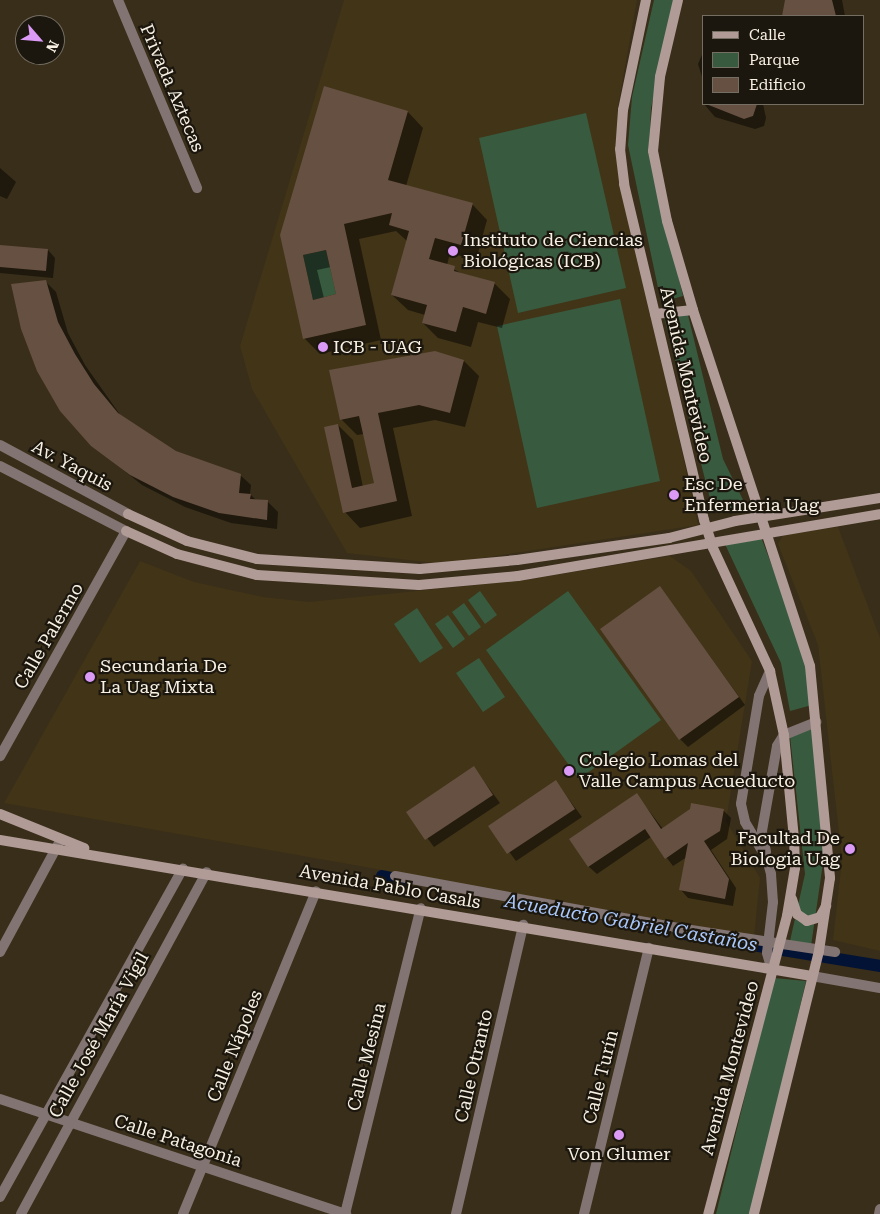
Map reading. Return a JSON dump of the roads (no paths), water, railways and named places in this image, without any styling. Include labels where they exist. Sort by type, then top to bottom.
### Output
[{"type":"street","name":"Privada Aztecas","points":[[118,0],[197,188]]},
{"type":"street","name":"Avenida Montevideo","points":[[646,0],[630,71],[620,149],[624,184],[707,530],[770,671],[784,735],[794,838],[792,896],[708,1214]]},
{"type":"street","name":"Avenida Montevideo","points":[[678,0],[660,77],[653,151],[667,221],[693,310],[810,666],[817,722],[830,901],[820,950],[754,1214]]},
{"type":"street","points":[[654,314],[693,310]]},
{"type":"street","name":"Av. Yaquis","points":[[0,446],[128,514],[187,541],[258,559],[420,569]]},
{"type":"street","name":"Av. Yaquis","points":[[0,466],[126,531]]},
{"type":"street","points":[[419,585],[420,569],[516,560],[707,530],[735,521],[880,498]]},
{"type":"street","points":[[126,531],[176,554],[257,575],[419,585],[518,576],[875,515],[868,500]]},
{"type":"street","name":"Calle Palermo","points":[[0,756],[126,531]]},
{"type":"street","points":[[768,859],[745,822],[741,804],[759,696],[770,671]]},
{"type":"street","points":[[772,971],[767,953],[773,902],[768,859],[762,831],[772,758],[784,735],[817,722]]},
{"type":"street","name":"Avenida Pablo Casals","points":[[0,814],[58,844]]},
{"type":"street","name":"Avenida Pablo Casals","points":[[0,840],[58,844],[101,854],[421,908],[772,971],[880,988]]},
{"type":"street","points":[[0,952],[58,844]]},
{"type":"street","name":"Calle José María Vigil","points":[[0,1197],[183,868]]},
{"type":"street","name":"Calle José María Vigil","points":[[21,1214],[207,872]]},
{"type":"street","points":[[395,876],[768,943],[780,943],[835,952]]},
{"type":"street","name":"Calle Nápoles","points":[[183,1214],[204,1167],[316,891]]},
{"type":"street","points":[[792,896],[797,914],[807,922],[820,917],[830,901]]},
{"type":"street","name":"Calle Mesina","points":[[345,1214],[421,908]]},
{"type":"street","name":"Calle Otranto","points":[[456,1214],[523,926]]},
{"type":"street","name":"Calle Turín","points":[[584,1214],[649,948]]},
{"type":"street","name":"Calle Patagonia","points":[[0,1099],[345,1214]]},
{"type":"street","points":[[879,1214],[880,1209]]},
{"type":"waterway","name":"Acueducto Gabriel Castaños","points":[[382,876],[405,881]]},
{"type":"waterway","name":"Acueducto Gabriel Castaños","points":[[685,934],[880,966]]},
{"type":"place","name":"Instituto de Ciencias Biológicas (ICB)","points":[[453,251]]},
{"type":"place","name":"ICB - UAG","points":[[323,347]]},
{"type":"place","name":"Esc De Enfermeria Uag","points":[[674,495]]},
{"type":"place","name":"Secundaria De La Uag Mixta","points":[[90,677]]},
{"type":"place","name":"Colegio Lomas del Valle Campus Acueducto","points":[[569,771]]},
{"type":"place","name":"Facultad De Biologia Uag","points":[[850,849]]},
{"type":"place","name":"Von Glumer","points":[[619,1135]]}]
